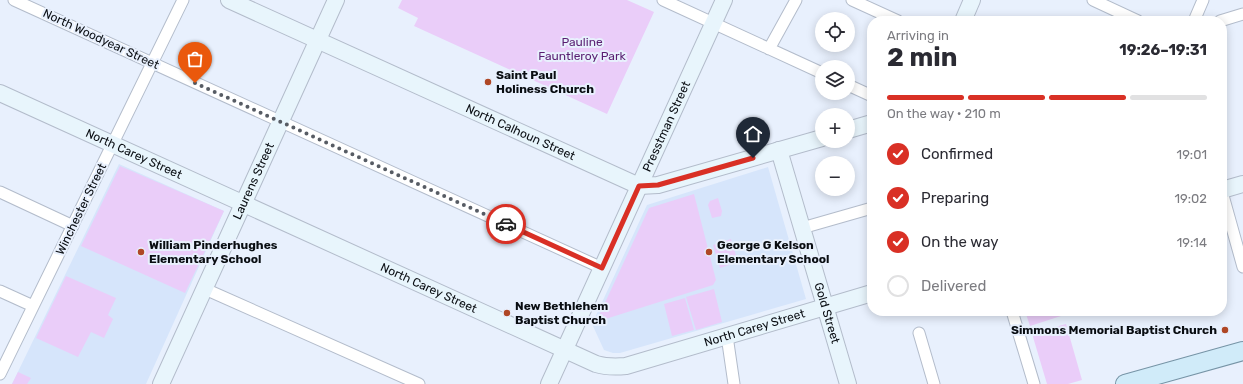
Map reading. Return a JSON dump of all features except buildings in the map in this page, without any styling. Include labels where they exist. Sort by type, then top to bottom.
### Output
[{"type":"main road","points":[[1125,384],[1243,351]]},
{"type":"street","name":"North Woodyear Street","points":[[14,0],[602,268]]},
{"type":"street","name":"Winchester Street","points":[[0,374],[183,0]]},
{"type":"street","name":"North Calhoun Street","points":[[229,0],[639,186],[658,185],[815,140]]},
{"type":"street","name":"Laurens Street","points":[[161,384],[336,0]]},
{"type":"street","points":[[663,0],[815,70]]},
{"type":"street","name":"Presstman Street","points":[[549,384],[724,0]]},
{"type":"street","points":[[769,49],[796,0]]},
{"type":"street","points":[[852,0],[887,16]]},
{"type":"street","points":[[965,16],[972,0]]},
{"type":"street","points":[[1093,0],[1127,16]]},
{"type":"street","points":[[1196,16],[1203,0]]},
{"type":"street","points":[[1227,19],[1243,14]]},
{"type":"street","points":[[855,88],[867,94]]},
{"type":"street","name":"North Carey Street","points":[[0,93],[596,364],[614,367],[626,366],[867,294]]},
{"type":"street","points":[[855,128],[867,124]]},
{"type":"street","name":"Gold Street","points":[[779,150],[848,384]]},
{"type":"street","points":[[1227,189],[1243,184]]},
{"type":"street","points":[[0,192],[73,226]]},
{"type":"street","points":[[802,228],[867,209]]},
{"type":"street","points":[[1227,209],[1243,268]]},
{"type":"street","points":[[205,289],[419,384]]},
{"type":"street","points":[[0,291],[33,306]]},
{"type":"street","points":[[1014,316],[1034,384]]},
{"type":"street","points":[[919,333],[934,384]]},
{"type":"street","points":[[726,336],[734,384]]},
{"type":"shaded area","name":"William Pinderhughes Elementary School","points":[[119,164],[224,211],[146,384],[12,384]]},
{"type":"shaded area","name":"George G Kelson Elementary School","points":[[768,167],[806,299],[620,353],[613,353],[604,350],[592,324],[647,205]]},
{"type":"green space","name":"Pauline Fauntleroy Park","points":[[402,0],[627,0],[654,12],[607,114],[414,26],[418,18],[398,8]]},
{"type":"green space","points":[[120,166],[224,211],[185,293],[81,246]]},
{"type":"green space","points":[[694,194],[716,280],[713,285],[596,322],[649,208]]},
{"type":"green space","points":[[718,198],[722,211],[721,216],[712,218],[708,205],[710,201]]},
{"type":"green space","points":[[731,239],[738,262],[720,268],[713,245]]},
{"type":"green space","points":[[66,276],[116,298],[108,315],[113,319],[104,338],[91,332],[78,357],[36,338]]},
{"type":"green space","points":[[714,289],[722,322],[696,330],[686,297]]},
{"type":"green space","points":[[685,298],[694,330],[672,336],[664,304]]},
{"type":"green space","points":[[1027,316],[1061,316],[1030,326]]},
{"type":"green space","points":[[1066,324],[1082,380],[1068,384],[1047,384],[1033,333]]},
{"type":"green space","points":[[18,372],[31,378],[27,384],[12,384]]},
{"type":"way so far","points":[[195,83],[506,224]]},
{"type":"place","name":"Saint Paul Holiness Church","points":[[488,82]]},
{"type":"place","name":"William Pinderhughes Elementary School","points":[[141,252]]},
{"type":"place","name":"George G Kelson Elementary School","points":[[709,252]]},
{"type":"place","name":"New Bethlehem Baptist Church","points":[[507,313]]},
{"type":"place","name":"Simmons Memorial Baptist Church","points":[[1225,330]]},
{"type":"route","points":[[506,224],[602,268],[639,186],[658,185],[753,158]]}]
